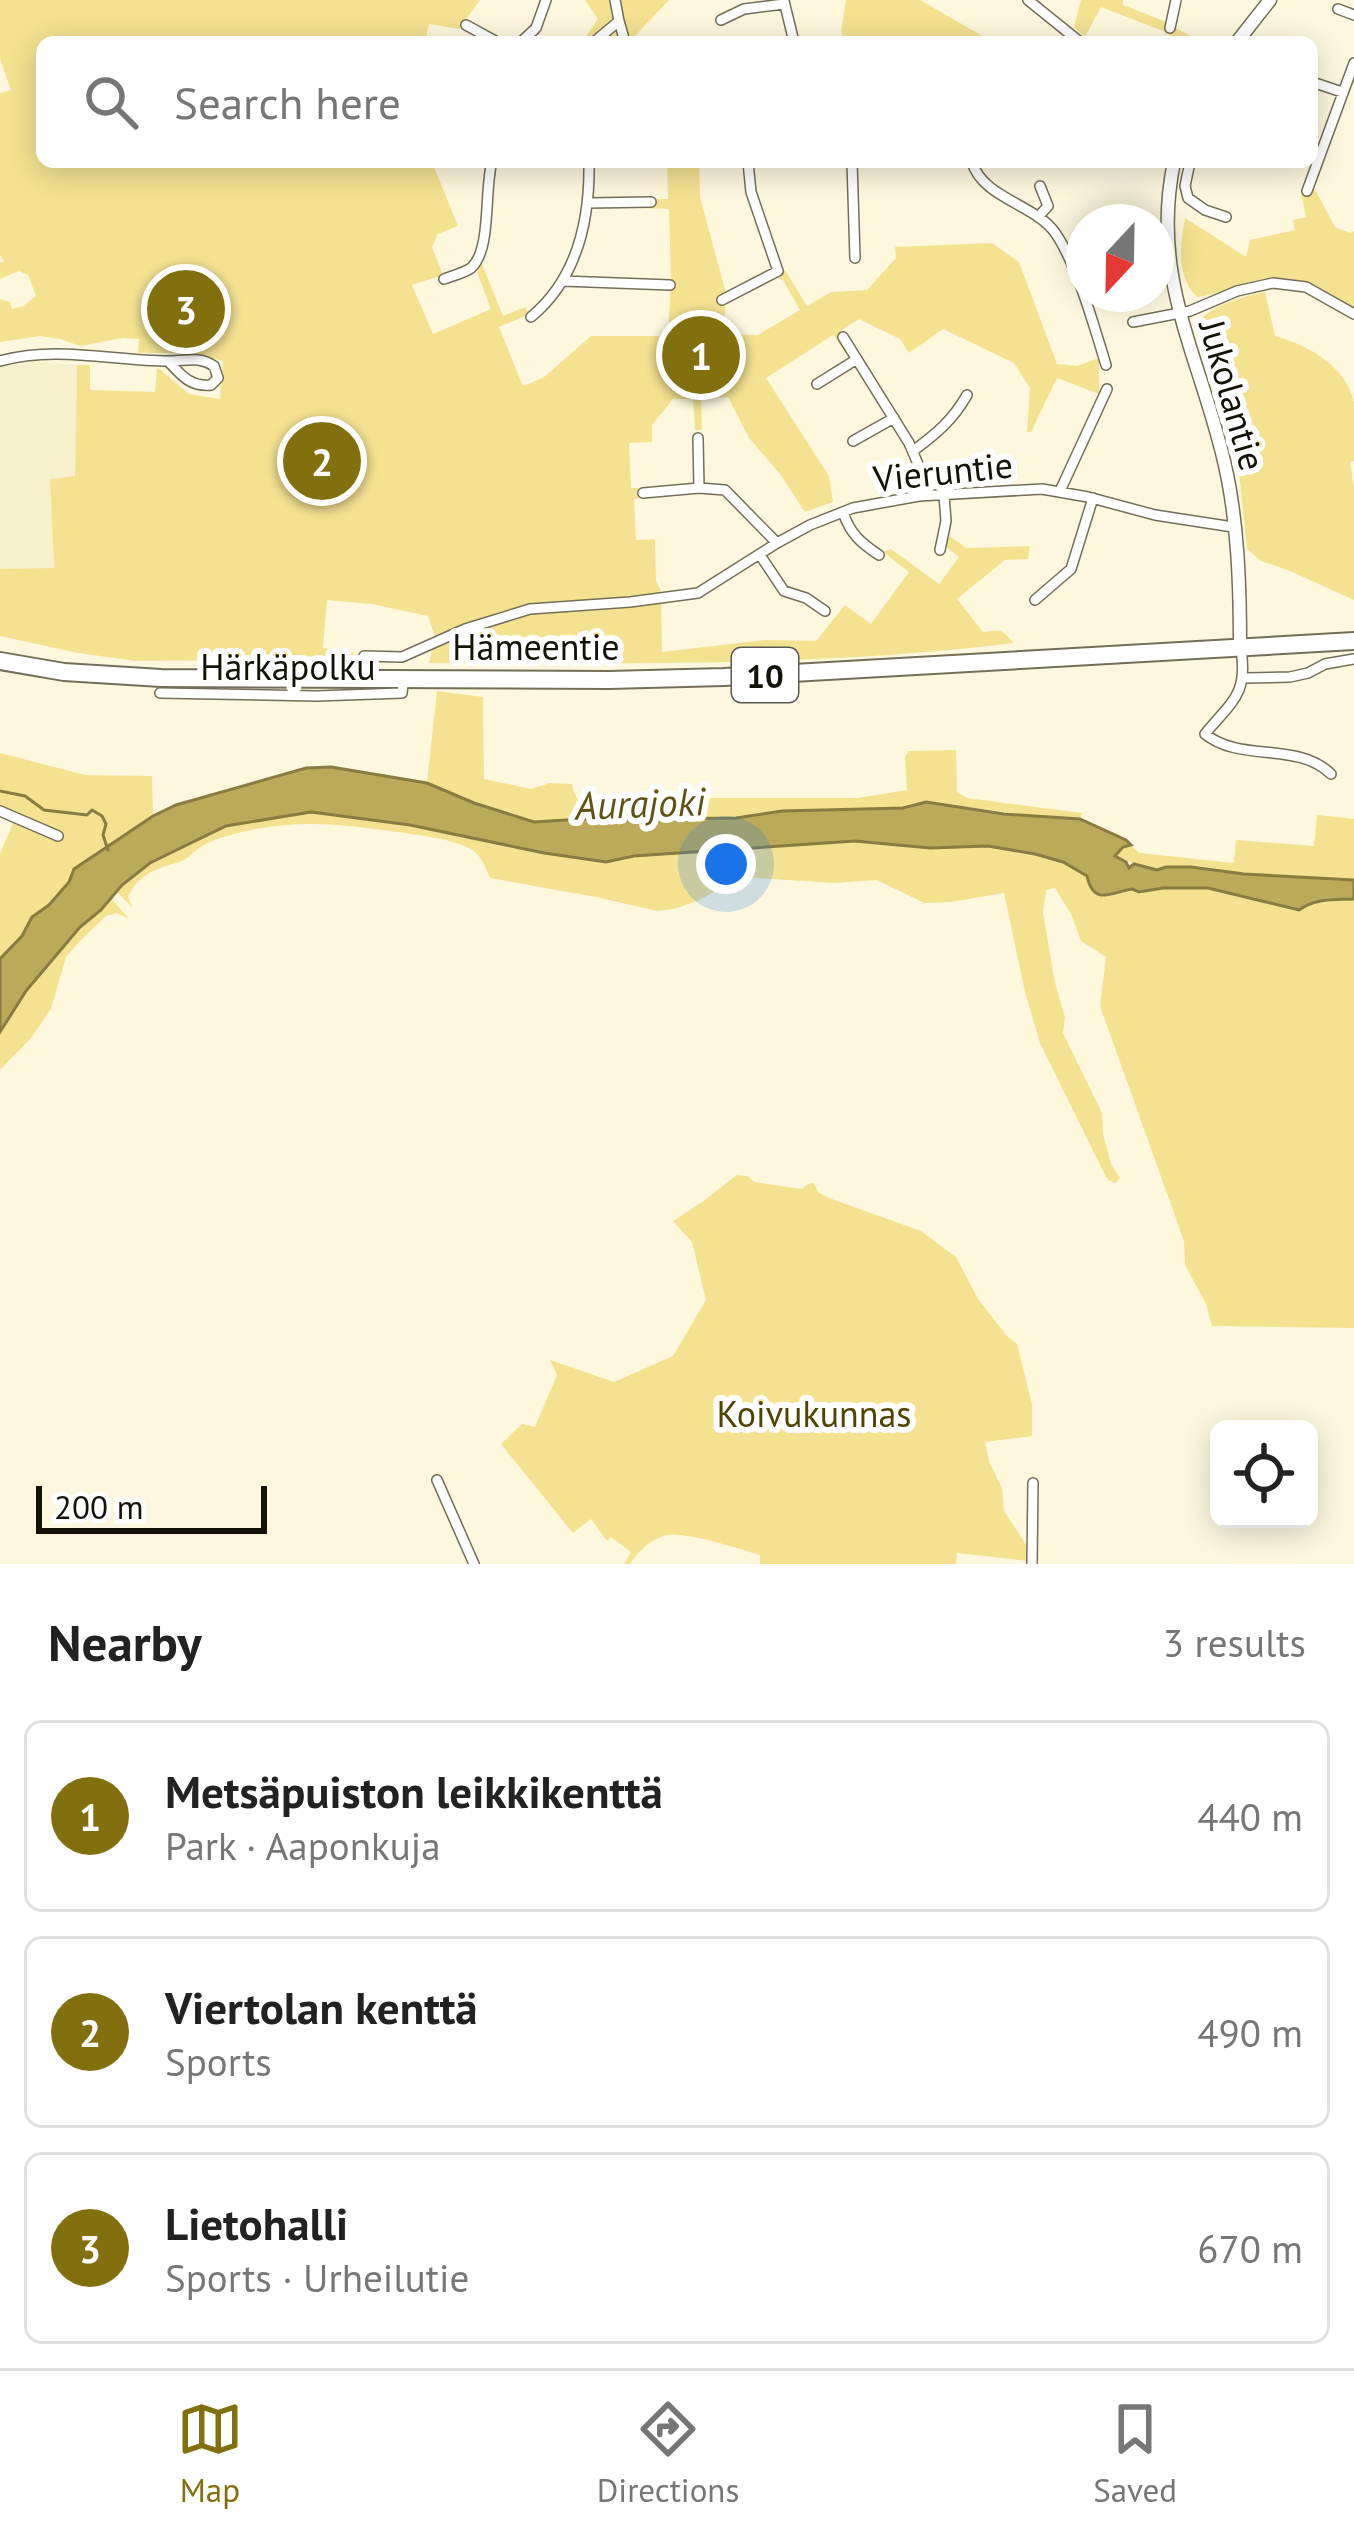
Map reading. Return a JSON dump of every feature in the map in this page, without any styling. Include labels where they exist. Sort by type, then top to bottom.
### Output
[{"type":"highway","name":"Hämeentie","points":[[0,662],[64,672],[161,678],[724,677],[1354,637]]},
{"type":"street","points":[[527,36],[536,28],[546,0]]},
{"type":"street","points":[[615,0],[623,36]]},
{"type":"street","points":[[1028,0],[1073,36]]},
{"type":"street","points":[[1170,28],[1176,0]]},
{"type":"street","points":[[1242,36],[1270,0]]},
{"type":"street","points":[[721,20],[744,9],[784,2],[792,36]]},
{"type":"street","points":[[1338,9],[1354,15]]},
{"type":"street","points":[[601,36],[619,21]]},
{"type":"street","points":[[466,25],[486,36]]},
{"type":"street","points":[[1318,160],[1354,63]]},
{"type":"street","points":[[1318,84],[1342,92]]},
{"type":"street","points":[[444,279],[476,262],[492,168]]},
{"type":"street","points":[[531,317],[548,303],[577,250],[590,203],[589,168]]},
{"type":"street","points":[[722,300],[778,271],[751,191],[749,168]]},
{"type":"street","points":[[852,168],[855,258]]},
{"type":"street","points":[[974,168],[992,188],[1055,232],[1106,365]]},
{"type":"street","name":"Jukolantie","points":[[1173,168],[1167,240],[1178,313],[1223,459],[1233,527],[1240,642]]},
{"type":"street","points":[[1188,168],[1188,198],[1226,217]]},
{"type":"street","points":[[1307,191],[1315,168]]},
{"type":"street","points":[[1038,218],[1048,206],[1040,186]]},
{"type":"street","points":[[590,203],[651,202]]},
{"type":"street","points":[[563,281],[670,285]]},
{"type":"street","points":[[1133,322],[1274,283],[1306,287],[1354,314]]},
{"type":"street","points":[[843,337],[913,451],[919,496]]},
{"type":"street","points":[[0,361],[76,354],[204,360],[214,366],[218,378],[211,385],[192,383],[168,361]]},
{"type":"street","points":[[817,384],[857,359]]},
{"type":"street","points":[[1060,491],[1107,389]]},
{"type":"street","points":[[913,451],[942,430],[968,395]]},
{"type":"street","points":[[853,441],[895,418]]},
{"type":"street","points":[[698,438],[699,488]]},
{"type":"street","name":"Vieruntie","points":[[364,656],[401,657],[465,629],[530,609],[698,593],[776,542],[843,512],[919,496],[1032,488],[1233,527]]},
{"type":"street","points":[[644,494],[724,490],[776,542]]},
{"type":"street","points":[[940,550],[945,534],[944,494]]},
{"type":"street","points":[[1035,600],[1071,569],[1093,498]]},
{"type":"street","points":[[843,512],[849,530],[879,556]]},
{"type":"street","points":[[760,555],[784,591],[825,611]]},
{"type":"street","points":[[1240,642],[1244,678],[1232,704],[1204,734],[1228,747],[1305,758],[1331,774]]},
{"type":"street","points":[[1244,678],[1308,673],[1325,664],[1354,659]]},
{"type":"street","name":"Härkäpolku","points":[[160,693],[402,693],[404,678]]},
{"type":"street","points":[[0,811],[58,836]]},
{"type":"street","points":[[437,1480],[474,1564]]},
{"type":"street","points":[[1032,1564],[1033,1483]]},
{"type":"shaded area","points":[[77,365],[75,477],[50,479],[54,569],[0,569],[0,366]]},
{"type":"shaded area","points":[[331,767],[427,783],[534,822],[736,818],[782,811],[903,808],[926,802],[1080,819],[1131,845],[1115,856],[1129,868],[1134,864],[1157,870],[1191,867],[1354,880],[1354,899],[1319,902],[1299,910],[1208,888],[1132,889],[1099,895],[1087,876],[1063,862],[988,846],[930,848],[855,841],[634,856],[606,862],[410,825],[311,812],[226,826],[150,863],[80,927],[26,991],[0,1032],[0,959],[32,917],[69,882],[74,869],[176,805],[306,768]]},
{"type":"green space","points":[[0,0],[480,0],[459,29],[429,24],[426,36],[36,36],[36,168],[434,168],[458,226],[438,234],[432,247],[443,275],[412,285],[433,334],[491,309],[477,272],[482,264],[503,316],[525,307],[530,314],[499,327],[523,386],[543,378],[591,336],[668,336],[669,209],[639,208],[639,199],[668,199],[667,168],[699,168],[700,197],[726,293],[740,295],[725,304],[725,334],[758,335],[800,310],[783,280],[774,277],[785,270],[807,306],[831,292],[867,290],[896,258],[895,247],[992,243],[1019,262],[1057,364],[1077,366],[1099,358],[1099,394],[1057,378],[1027,432],[1030,388],[1014,363],[943,329],[909,353],[900,339],[859,319],[840,331],[853,352],[847,355],[833,335],[766,378],[829,476],[833,502],[805,512],[749,438],[728,397],[701,398],[702,430],[695,430],[693,399],[673,399],[652,425],[652,442],[629,443],[631,488],[639,488],[640,498],[634,499],[636,540],[655,539],[662,652],[765,640],[816,641],[845,605],[871,624],[909,572],[883,552],[891,549],[939,584],[959,557],[944,545],[950,536],[966,548],[1030,546],[1028,559],[1005,560],[957,599],[983,632],[1000,631],[1014,643],[795,660],[429,663],[435,637],[428,616],[327,600],[323,648],[354,653],[353,660],[296,655],[136,661],[0,636],[0,569],[54,568],[50,479],[75,476],[77,365],[90,365],[90,390],[155,392],[157,367],[189,394],[220,399],[223,361],[193,353],[138,353],[139,339],[80,346],[40,336],[0,342],[0,299],[10,302],[12,309],[36,296],[28,275],[19,271],[0,279],[4,261],[0,255],[0,93],[11,90],[0,59]]},
{"type":"green space","points":[[585,0],[669,0],[635,36],[586,36],[598,19]]},
{"type":"green space","points":[[846,0],[920,0],[983,36],[843,36]]},
{"type":"green space","points":[[1081,0],[1123,0],[1123,5],[1190,36],[1171,36],[1101,7],[1086,36],[1074,27]]},
{"type":"green space","points":[[1315,189],[1335,227],[1354,231],[1354,308],[1293,280],[1253,281],[1197,297],[1190,289],[1181,249],[1185,218],[1246,257],[1250,240],[1295,230],[1293,220],[1306,217],[1301,193]]},
{"type":"green space","points":[[1265,292],[1275,336],[1324,359],[1343,378],[1354,402],[1354,461],[1350,462],[1354,600],[1261,561],[1247,549],[1238,462],[1201,333],[1201,318],[1231,301]]},
{"type":"green space","points":[[437,691],[483,697],[484,779],[531,789],[550,783],[572,784],[581,803],[597,811],[640,812],[653,798],[858,798],[907,790],[905,757],[909,751],[956,750],[957,792],[967,798],[1082,813],[1080,819],[1069,820],[926,802],[903,808],[782,811],[736,818],[534,822],[427,783]]},
{"type":"green space","points":[[0,753],[85,775],[152,776],[153,816],[74,869],[69,882],[32,917],[0,959],[0,854],[15,818],[0,811]]},
{"type":"green space","points":[[311,812],[410,825],[606,862],[634,856],[855,841],[930,848],[988,846],[1063,862],[1111,896],[1132,889],[1208,888],[1299,909],[1319,901],[1354,899],[1354,1328],[1212,1326],[1185,1265],[1184,1241],[1100,1006],[1106,957],[1081,941],[1055,888],[1046,890],[1043,912],[1065,1017],[1063,1033],[1102,1113],[1111,1164],[1120,1178],[1115,1183],[1105,1175],[1040,1043],[1004,893],[924,903],[877,880],[834,883],[742,877],[697,901],[657,911],[490,878],[473,851],[446,840],[312,824],[256,829],[208,843],[182,861],[143,877],[128,897],[132,907],[116,891],[150,863],[226,826]]},
{"type":"green space","points":[[1317,815],[1354,819],[1354,880],[1250,875],[1191,866],[1157,871],[1115,857],[1131,845],[1139,853],[1234,863],[1236,840],[1314,846]]},
{"type":"green space","points":[[110,897],[129,919],[117,913],[106,916],[66,957],[51,1009],[0,1070],[0,1032],[26,991]]},
{"type":"green space","name":"Koivukunnas","points":[[737,1175],[802,1189],[814,1183],[829,1198],[921,1231],[956,1257],[978,1299],[1017,1344],[1032,1404],[1032,1436],[985,1442],[1002,1488],[1004,1511],[1027,1546],[1028,1561],[957,1553],[956,1564],[760,1564],[760,1555],[675,1534],[655,1539],[630,1564],[624,1564],[631,1552],[611,1537],[607,1541],[591,1519],[573,1533],[501,1444],[522,1424],[535,1427],[557,1375],[550,1360],[614,1382],[673,1356],[706,1300],[692,1242],[673,1221]]},
{"type":"waterway","points":[[0,791],[25,796],[44,810],[87,815],[92,810],[106,824],[103,835],[108,850]]},
{"type":"place","name":"Lietohalli","points":[[186,309]]},
{"type":"place","name":"Metsäpuiston leikkikenttä","points":[[701,355]]},
{"type":"place","name":"Viertolan kenttä","points":[[322,461]]},
{"type":"water label","name":"Aurajoki","points":[[640,803]]}]
